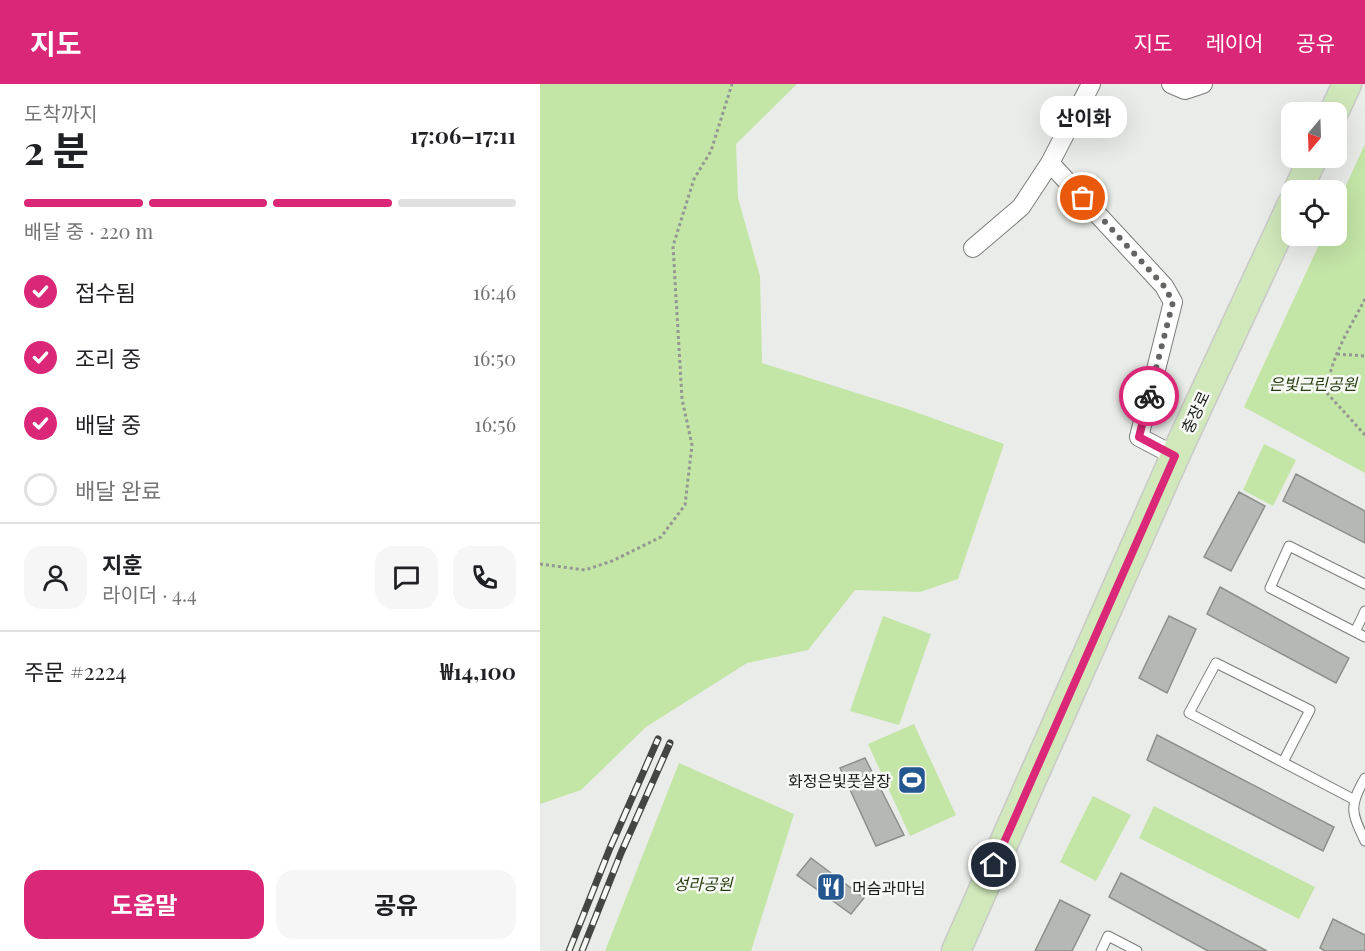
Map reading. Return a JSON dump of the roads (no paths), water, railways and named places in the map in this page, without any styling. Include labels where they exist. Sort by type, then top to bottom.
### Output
[{"type":"main road","points":[[1339,102],[1347,84]]},
{"type":"main road","name":"충장로","points":[[956,951],[1175,456],[1281,228]]},
{"type":"street","points":[[973,248],[1021,207],[1050,164],[1091,84]]},
{"type":"street","points":[[1171,84],[1185,90],[1203,84]]},
{"type":"street","points":[[1050,164],[1164,286],[1173,302],[1139,437],[1175,456]]},
{"type":"lane","points":[[1365,584],[1289,546],[1270,588],[1365,637]]},
{"type":"lane","points":[[1355,632],[1365,611]]},
{"type":"lane","points":[[1283,762],[1310,710],[1216,663],[1189,713],[1353,799]]},
{"type":"lane","points":[[1365,778],[1353,799],[1353,816],[1365,841]]},
{"type":"lane","points":[[1101,951],[1108,936],[1137,951]]},
{"type":"railway","points":[[569,951],[610,848],[658,739]]},
{"type":"railway","points":[[582,951],[621,853],[670,743]]},
{"type":"place","name":"산이화","points":[[1083,198]]},
{"type":"place","name":"화정은빛풋살장","points":[[912,780]]},
{"type":"place","name":"머슴과마님","points":[[831,887]]},
{"type":"park label","name":"은빛근린공원","points":[[1313,383]]},
{"type":"park label","name":"성라공원","points":[[703,883]]}]
